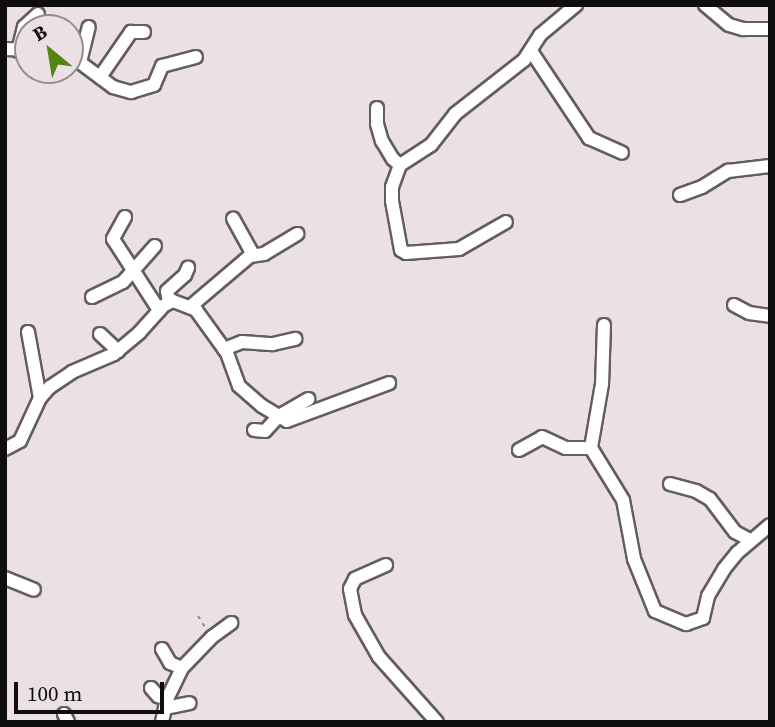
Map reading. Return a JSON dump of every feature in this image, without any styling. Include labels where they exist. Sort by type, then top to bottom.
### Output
[{"type":"street","points":[[506,222],[459,249],[406,253],[401,250],[392,187],[400,165],[431,145],[455,114],[524,60],[534,43],[551,24],[576,5]]},
{"type":"street","points":[[705,5],[729,25],[743,29],[770,29]]},
{"type":"street","points":[[84,38],[89,27]]},
{"type":"street","points":[[100,78],[131,32],[144,32]]},
{"type":"street","points":[[531,51],[569,112],[589,138],[622,153]]},
{"type":"street","points":[[84,65],[113,87],[139,90],[154,85],[162,66],[196,57]]},
{"type":"street","points":[[377,108],[377,124],[382,141],[400,165]]},
{"type":"street","points":[[680,195],[702,187],[728,171],[770,166]]},
{"type":"street","points":[[125,217],[113,239],[133,270],[164,306]]},
{"type":"street","points":[[233,219],[251,251],[250,256]]},
{"type":"street","points":[[191,306],[250,256],[274,249],[296,234]]},
{"type":"street","points":[[92,297],[122,282],[156,246]]},
{"type":"street","points":[[164,306],[167,291],[185,275],[188,268]]},
{"type":"street","points":[[5,449],[20,440],[40,398],[60,380],[118,351],[164,306],[179,301],[191,306],[224,349],[236,382],[251,397],[290,422],[327,404],[373,392],[389,383]]},
{"type":"street","points":[[734,305],[761,316],[770,316]]},
{"type":"street","points":[[604,325],[602,384],[591,448],[623,500],[634,559],[650,603],[660,614],[687,624],[703,618],[708,596],[724,569],[750,540],[770,525]]},
{"type":"street","points":[[28,332],[40,398]]},
{"type":"street","points":[[100,334],[118,351]]},
{"type":"street","points":[[224,349],[242,342],[273,344],[295,340]]},
{"type":"street","points":[[254,430],[265,431],[279,416],[308,399]]},
{"type":"street","points":[[519,450],[539,437],[566,448],[591,448]]},
{"type":"street","points":[[670,484],[696,491],[710,499],[735,532],[750,540]]},
{"type":"street","points":[[386,565],[355,579],[350,589],[355,615],[379,657],[437,722]]},
{"type":"street","points":[[5,578],[34,590]]},
{"type":"street","points":[[162,722],[166,703],[182,668],[212,637],[232,623]]},
{"type":"street","points":[[162,649],[170,663],[182,668]]},
{"type":"street","points":[[151,688],[166,703],[190,703]]},
{"type":"path","points":[[198,616],[212,637]]}]
